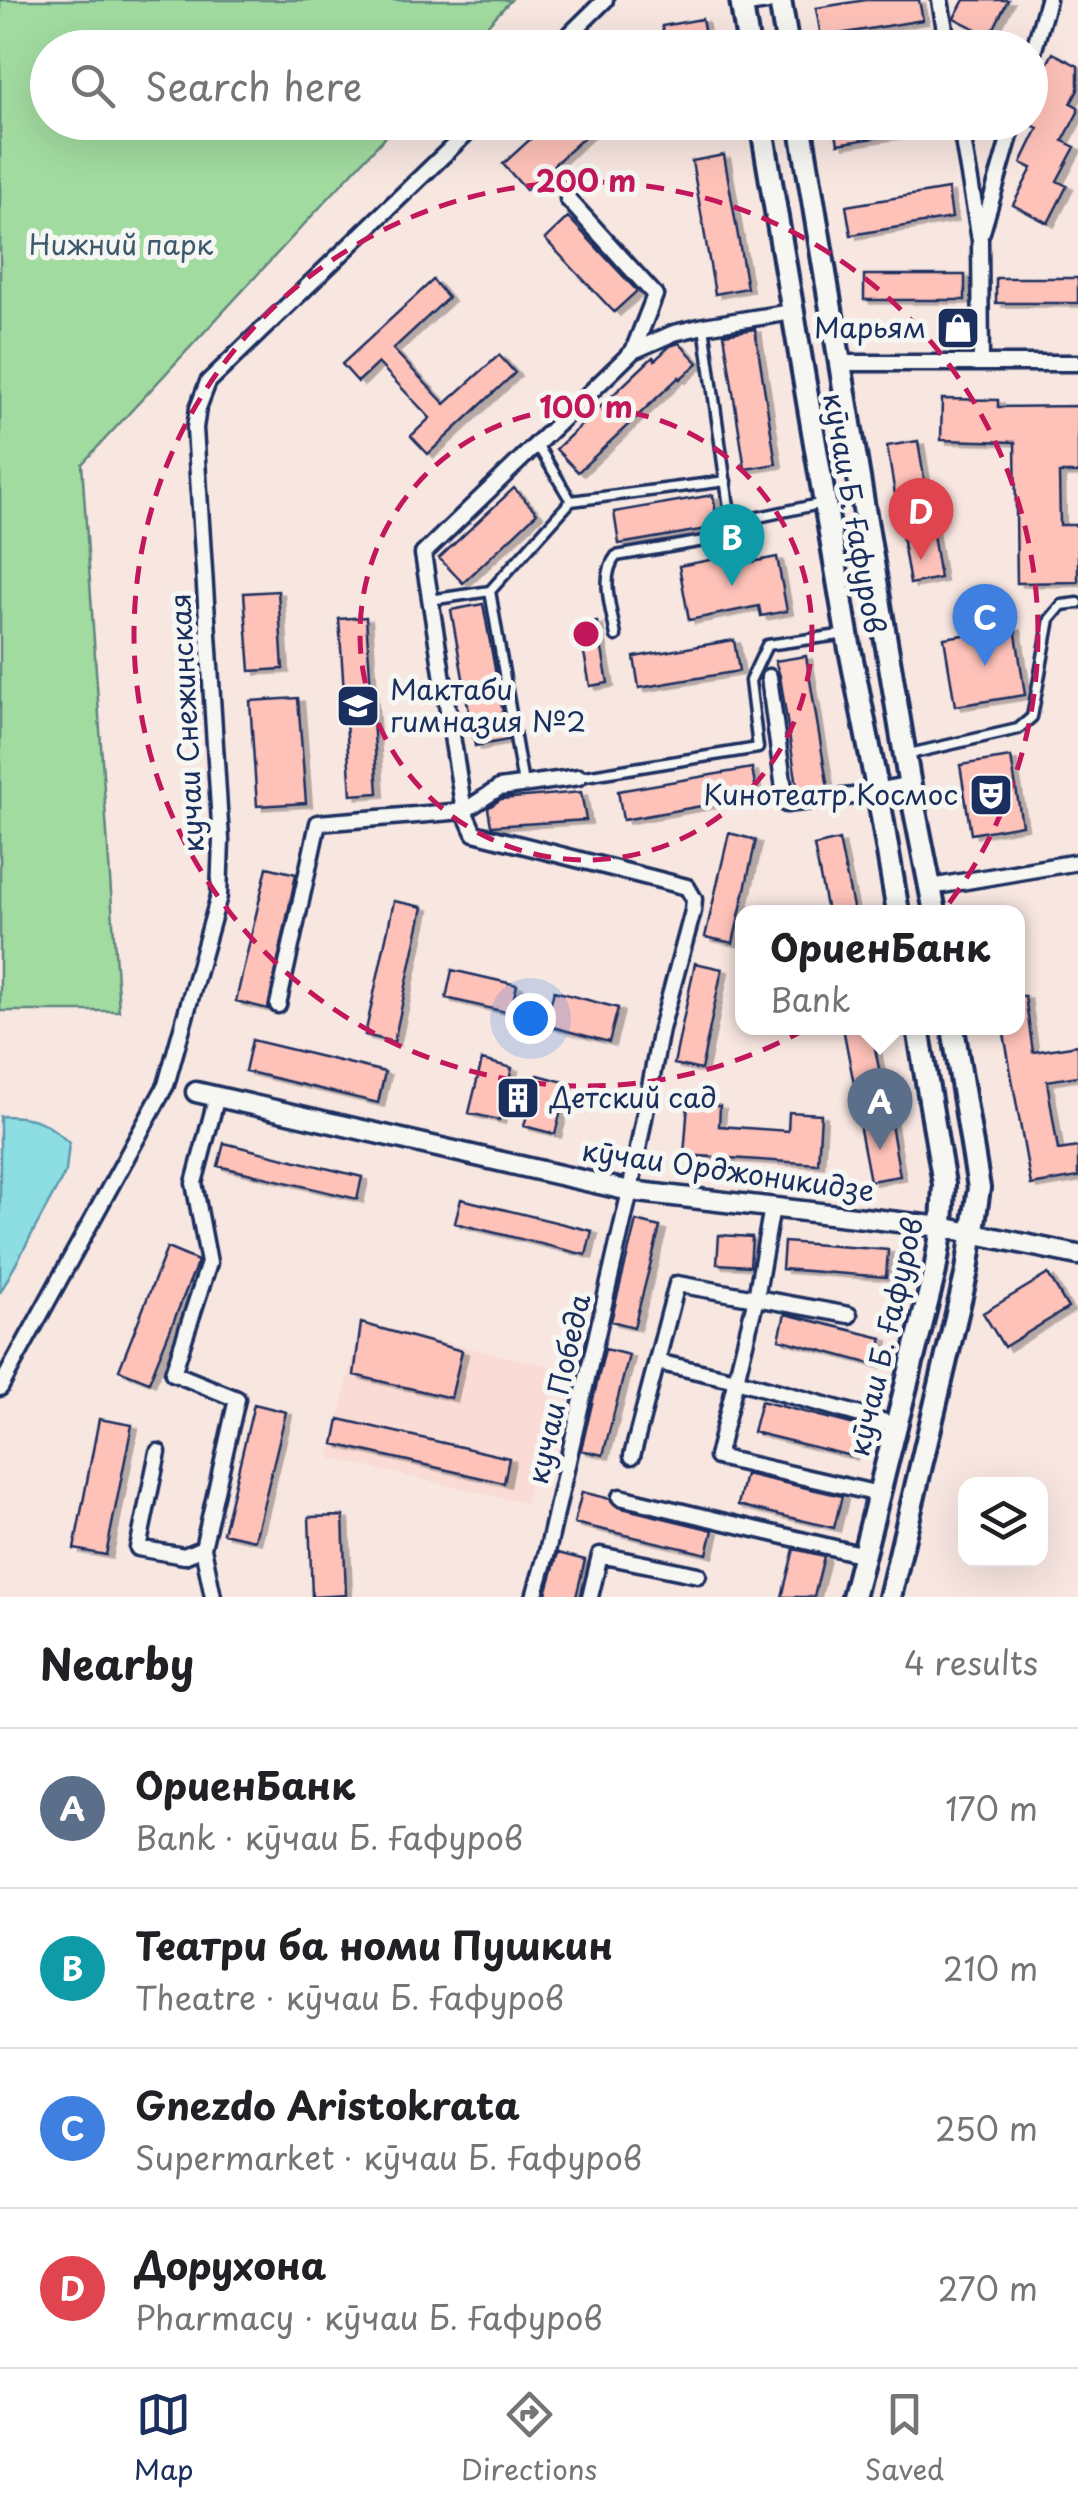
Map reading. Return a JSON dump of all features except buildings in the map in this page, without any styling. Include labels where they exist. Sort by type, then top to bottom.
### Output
[{"type":"main road","points":[[780,0],[785,30]]},
{"type":"main road","points":[[741,2],[745,30]]},
{"type":"main road","name":"кӯчаи Б. Ғафуров","points":[[764,140],[846,634],[897,905]]},
{"type":"main road","name":"кӯчаи Б. Ғафуров","points":[[803,140],[910,786],[934,905]]},
{"type":"main road","name":"кӯчаи Б. Ғафуров","points":[[853,1597],[942,1227],[944,1184],[919,1035]]},
{"type":"main road","points":[[890,1597],[974,1232],[978,1188],[954,1035]]},
{"type":"street","points":[[574,30],[605,0]]},
{"type":"street","points":[[741,2],[767,0]]},
{"type":"street","points":[[940,0],[945,30]]},
{"type":"street","points":[[1039,30],[1048,0]]},
{"type":"street","name":"кучаи Снежинская","points":[[0,1388],[166,1085],[218,896],[221,840],[196,428],[198,408],[208,382],[459,140]]},
{"type":"street","points":[[963,140],[980,240],[980,363]]},
{"type":"street","points":[[980,240],[1009,140]]},
{"type":"street","points":[[568,198],[655,295],[634,351]]},
{"type":"street","points":[[464,811],[423,554],[634,351],[674,333],[792,312]]},
{"type":"street","points":[[840,363],[1078,364]]},
{"type":"street","points":[[769,678],[786,804],[878,794],[910,786]]},
{"type":"street","points":[[278,1004],[318,823],[464,811],[499,788],[579,777]]},
{"type":"street","name":"кучаи Победа","points":[[464,811],[474,833],[687,887],[694,899],[661,1029],[630,1191],[534,1597]]},
{"type":"street","points":[[931,887],[1078,862]]},
{"type":"street","name":"кӯчаи Орджоникидзе","points":[[196,1092],[630,1191],[942,1227],[1078,1255]]},
{"type":"street","points":[[214,1597],[203,1548],[237,1399],[173,1372],[209,1263],[194,1183],[218,1096]]},
{"type":"street","points":[[772,1208],[756,1298],[717,1458],[879,1494]]},
{"type":"street","points":[[632,1456],[678,1284],[849,1314]]},
{"type":"street","points":[[657,1362],[896,1424]]},
{"type":"street","points":[[158,1452],[138,1548],[184,1556],[203,1548]]},
{"type":"street","points":[[620,1496],[864,1555]]},
{"type":"street","points":[[590,1597],[600,1554],[698,1575]]},
{"type":"lane","points":[[704,326],[734,536]]},
{"type":"lane","points":[[538,446],[572,501]]},
{"type":"lane","points":[[430,600],[490,592],[572,501],[726,482]]},
{"type":"lane","points":[[616,636],[608,583],[610,564],[616,556],[734,536],[754,518],[824,503]]},
{"type":"lane","points":[[490,592],[523,784]]},
{"type":"lane","points":[[905,755],[1018,729],[1032,717],[1050,619],[1062,605],[1078,603]]},
{"type":"lane","points":[[579,777],[758,748],[750,681],[767,645],[846,634]]},
{"type":"shaded area","points":[[361,1323],[557,1368],[525,1503],[330,1458]]},
{"type":"green space","name":"Нижний парк","points":[[0,0],[511,0],[483,30],[30,30],[30,140],[382,140],[82,464],[119,1011],[0,1011]]},
{"type":"water","points":[[0,1116],[38,1121],[69,1143],[66,1171],[0,1293]]},
{"type":"place","name":"Марьям","points":[[958,328]]},
{"type":"place","name":"Дорухона","points":[[921,560]]},
{"type":"place","name":"Театри ба номи Пушкин","points":[[732,586]]},
{"type":"place","name":"Gnezdo Aristokrata","points":[[985,666]]},
{"type":"place","name":"Мактаби гимназия №2","points":[[358,706]]},
{"type":"place","name":"Кинотеатр Космос","points":[[991,795]]},
{"type":"place","name":"Детский сад","points":[[518,1098]]},
{"type":"place","name":"ОриенБанк","points":[[880,1150]]}]
